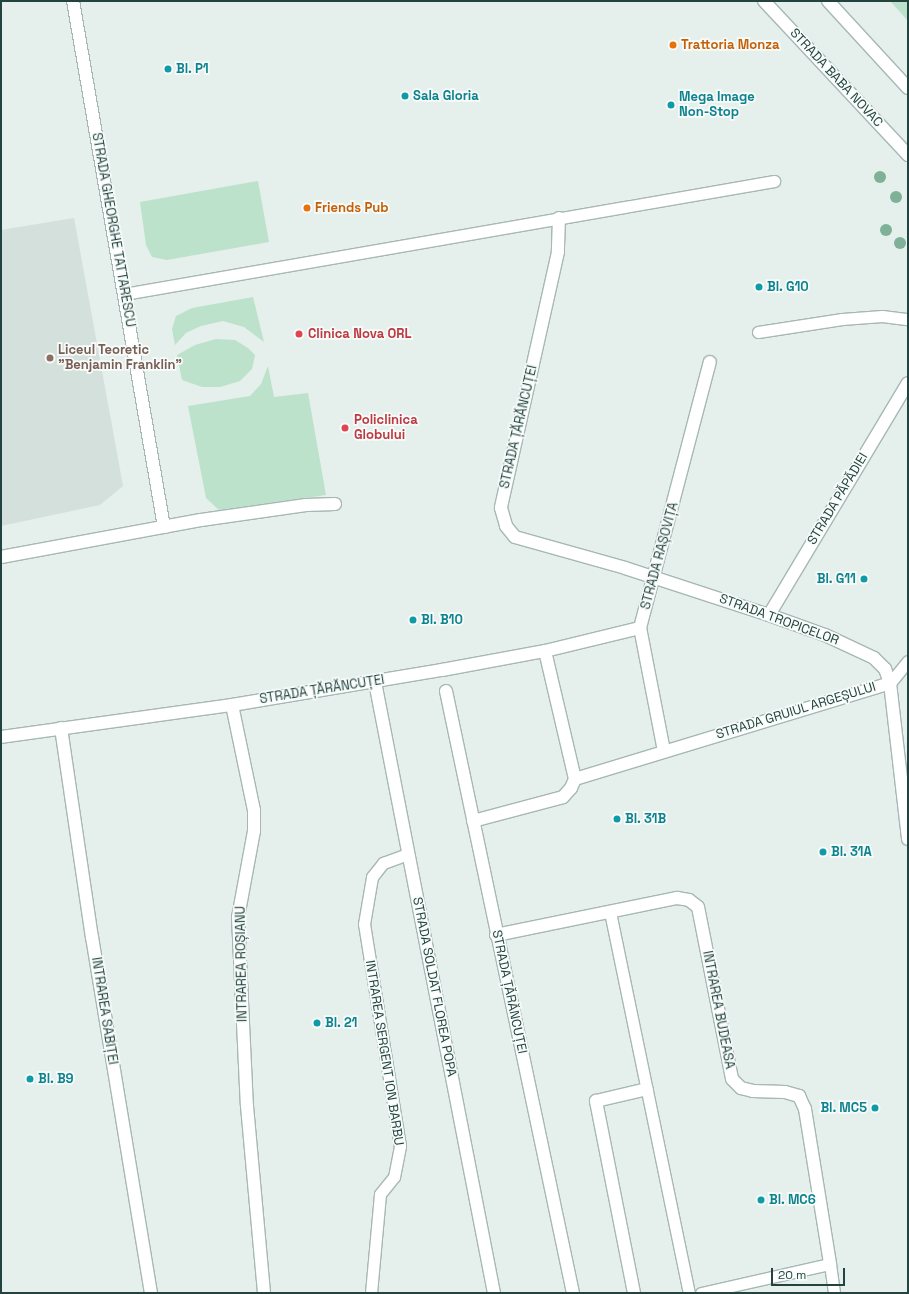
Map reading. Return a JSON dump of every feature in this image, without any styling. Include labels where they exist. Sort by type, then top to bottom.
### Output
[{"type":"street","name":"STRADA GHEORGHE TATTARESCU","points":[[73,1],[164,526]]},
{"type":"street","name":"STRADA BABA NOVAC","points":[[764,1],[908,155]]},
{"type":"street","points":[[828,1],[908,88]]},
{"type":"street","name":"STRADA ȚĂRĂNCUȚEI","points":[[559,218],[558,252],[502,508],[506,526],[515,537],[655,577]]},
{"type":"street","name":"STRADA RAȘOVIȚA","points":[[664,751],[640,628],[655,577],[710,362]]},
{"type":"street","name":"STRADA PĂPĂDIEI","points":[[769,615],[908,383]]},
{"type":"street","points":[[1,557],[164,526],[306,505],[335,504]]},
{"type":"street","name":"STRADA TROPICELOR","points":[[655,577],[825,635],[874,658],[885,669],[890,683]]},
{"type":"street","name":"STRADA ȚĂRĂNCUȚEI","points":[[1,737],[232,705],[375,682],[545,651],[640,628]]},
{"type":"street","points":[[473,821],[563,797],[571,788],[575,778],[545,651]]},
{"type":"street","name":"STRADA SOLDAT FLOREA POPA","points":[[375,682],[494,1293]]},
{"type":"street","name":"STRADA GRUIUL ARGEȘULUI","points":[[575,778],[890,683],[904,777],[908,839]]},
{"type":"street","name":"STRADA ȚĂRĂNCUȚEI","points":[[446,691],[496,935],[573,1293]]},
{"type":"street","name":"INTRAREA ROȘIANU","points":[[232,705],[254,810],[254,832],[238,917],[247,1106],[264,1293]]},
{"type":"street","name":"INTRAREA SABIȚEI","points":[[61,728],[92,937],[151,1293]]},
{"type":"street","name":"INTRAREA BUDEASA","points":[[496,935],[677,898],[689,900],[698,907],[732,1079],[741,1088],[753,1091],[785,1092],[799,1096],[805,1109],[830,1264]]},
{"type":"street","points":[[634,1293],[596,1101],[647,1088]]},
{"type":"lane","points":[[124,294],[774,181]]},
{"type":"lane","points":[[758,332],[842,319],[882,316],[908,319]]},
{"type":"lane","points":[[890,683],[908,661]]},
{"type":"lane","name":"INTRAREA SERGENT ION BARBU","points":[[371,1293],[380,1194],[394,1177],[400,1146],[364,924],[372,877],[383,863],[408,854]]},
{"type":"lane","points":[[610,912],[689,1293]]},
{"type":"lane","points":[[701,1293],[830,1264],[834,1293]]},
{"type":"shaded area","name":"Liceul Teoretic \"Benjamin Franklin\"","points":[[74,218],[123,486],[100,505],[1,526],[1,230]]},
{"type":"green space","points":[[890,1],[908,1],[908,21]]},
{"type":"green space","points":[[258,181],[269,242],[167,260],[152,257],[146,245],[140,202]]},
{"type":"green space","points":[[253,297],[264,342],[244,327],[223,321],[201,326],[186,333],[175,345],[172,329],[176,316],[192,308]]},
{"type":"green space","points":[[216,339],[235,340],[248,348],[255,355],[252,369],[240,381],[220,387],[202,387],[182,380],[177,355],[195,345]]},
{"type":"green space","points":[[268,366],[274,397],[308,393],[326,495],[219,510],[206,498],[188,406],[250,396],[261,384]]},
{"type":"place","name":"Trattoria Monza","points":[[673,45]]},
{"type":"place","name":"Bl. P1","points":[[168,69]]},
{"type":"place","name":"Sala Gloria","points":[[405,96]]},
{"type":"place","name":"Mega Image Non-Stop","points":[[671,105]]},
{"type":"place","name":"Friends Pub","points":[[307,208]]},
{"type":"place","name":"Bl. G10","points":[[759,287]]},
{"type":"place","name":"Clinica Nova ORL","points":[[299,334]]},
{"type":"place","name":"Liceul Teoretic \"Benjamin Franklin\"","points":[[50,358]]},
{"type":"place","name":"Policlinica Globului","points":[[345,428]]},
{"type":"place","name":"Bl. G11","points":[[864,579]]},
{"type":"place","name":"Bl. B10","points":[[413,620]]},
{"type":"place","name":"Bl. 31B","points":[[617,819]]},
{"type":"place","name":"Bl. 31A","points":[[823,852]]},
{"type":"place","name":"Bl. 21","points":[[317,1023]]},
{"type":"place","name":"Bl. B9","points":[[30,1079]]},
{"type":"place","name":"Bl. MC5","points":[[875,1108]]},
{"type":"place","name":"Bl. MC6","points":[[761,1200]]}]
